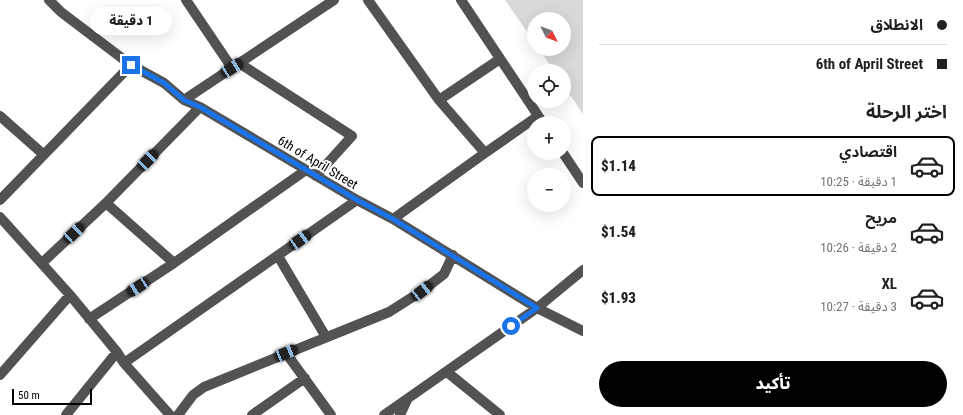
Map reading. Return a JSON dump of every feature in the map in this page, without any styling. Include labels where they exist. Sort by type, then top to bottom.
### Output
[{"type":"street","name":"6th of April Street","points":[[49,0],[61,12],[131,65],[164,83],[184,100],[200,107],[357,200],[393,219],[537,308],[583,331]]},
{"type":"street","points":[[186,0],[236,65],[352,136],[316,176]]},
{"type":"street","points":[[184,100],[334,0]]},
{"type":"street","points":[[368,0],[439,100],[485,153]]},
{"type":"street","points":[[461,0],[538,116]]},
{"type":"street","points":[[439,100],[500,59]]},
{"type":"street","points":[[0,200],[131,65]]},
{"type":"street","points":[[42,263],[106,203],[200,107]]},
{"type":"street","points":[[0,116],[43,154]]},
{"type":"street","points":[[393,219],[485,153],[527,128]]},
{"type":"street","points":[[568,160],[583,183]]},
{"type":"street","points":[[89,319],[174,263],[306,170]]},
{"type":"street","points":[[124,363],[357,200]]},
{"type":"street","points":[[106,203],[174,263]]},
{"type":"street","points":[[0,216],[70,295],[117,352],[124,363],[170,415]]},
{"type":"street","points":[[178,415],[193,395],[204,387],[389,312],[422,291],[444,274],[453,255]]},
{"type":"street","points":[[278,256],[326,337]]},
{"type":"street","points":[[384,415],[537,308],[583,270]]},
{"type":"street","points":[[0,375],[70,295]]},
{"type":"street","points":[[66,415],[117,352]]},
{"type":"street","points":[[286,353],[331,415]]},
{"type":"street","points":[[447,372],[500,415]]},
{"type":"street","points":[[252,415],[305,378]]},
{"type":"street","points":[[400,415],[408,398]]},
{"type":"shaded area","points":[[505,0],[583,0],[583,114],[571,96],[571,64],[549,64],[544,56],[571,56],[571,12],[527,12],[527,32]]},
{"type":"route","points":[[131,65],[164,83],[184,100],[200,107],[357,200],[393,219],[537,308],[511,326]]}]
